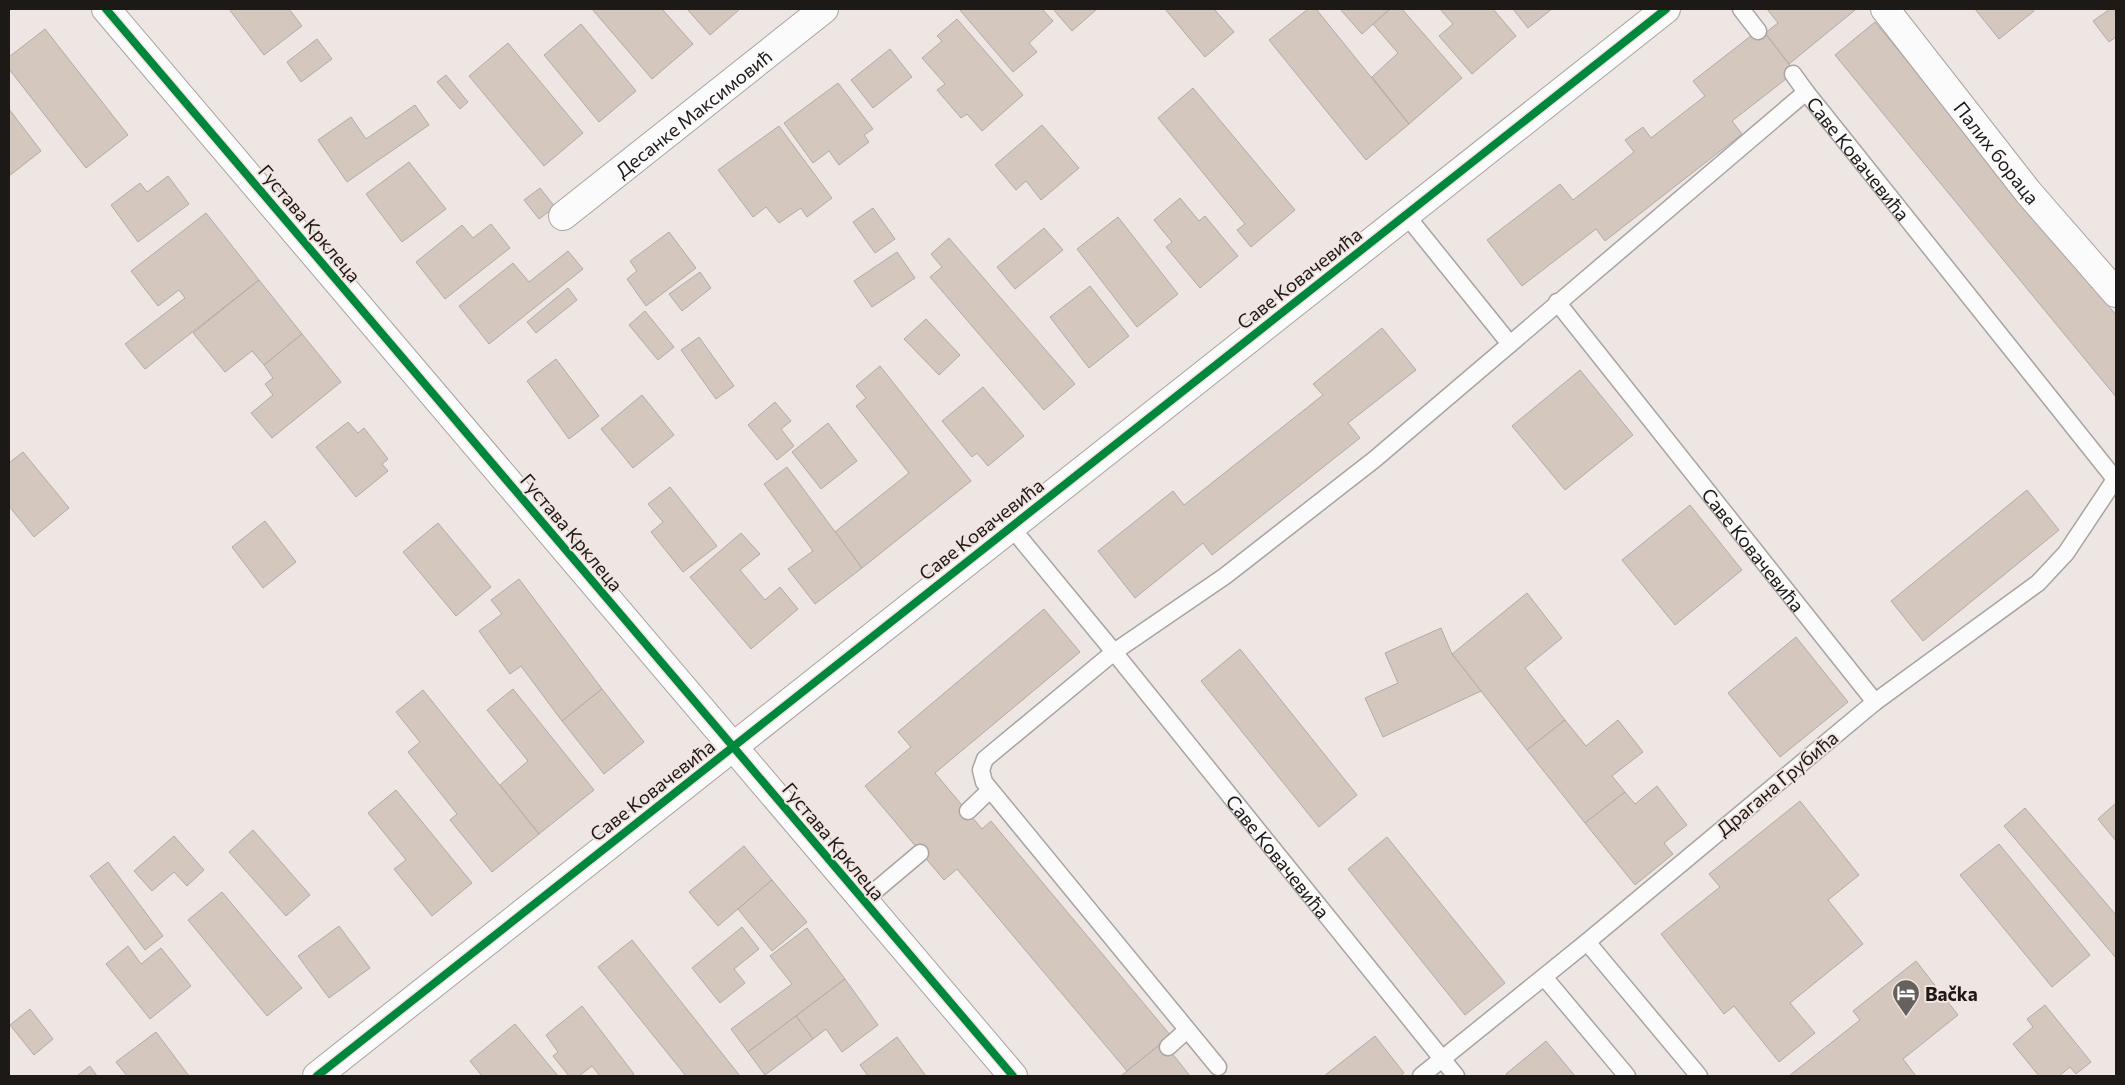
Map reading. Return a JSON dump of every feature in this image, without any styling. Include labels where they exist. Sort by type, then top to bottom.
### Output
[{"type":"street","name":"Густава Крклеца","points":[[106,9],[1013,1076]]},
{"type":"street","name":"Десанке Максимовић","points":[[563,216],[824,9]]},
{"type":"street","name":"Саве Ковачевића","points":[[317,1076],[1666,9]]},
{"type":"street","name":"Палих бораца","points":[[1885,9],[2028,192],[2116,293]]},
{"type":"lane","points":[[1741,9],[1758,30]]},
{"type":"lane","points":[[1793,74],[1806,92]]},
{"type":"lane","name":"Саве Ковачевића","points":[[1114,652],[1225,576],[1359,471],[1806,92],[2116,479]]},
{"type":"lane","points":[[1406,215],[1510,344]]},
{"type":"lane","name":"Саве Ковачевића","points":[[1557,302],[1875,702]]},
{"type":"lane","name":"Драгана Грубића","points":[[1421,1076],[1587,942],[1875,702],[2038,583],[2066,553],[2116,479]]},
{"type":"lane","name":"Саве Ковачевића","points":[[1011,527],[1456,1076]]},
{"type":"lane","points":[[1114,652],[985,759],[981,770],[984,782],[1218,1067]]},
{"type":"lane","points":[[968,811],[990,790]]},
{"type":"lane","points":[[864,900],[920,853]]},
{"type":"lane","points":[[1587,942],[1699,1076]]},
{"type":"lane","points":[[1544,976],[1628,1076]]},
{"type":"lane","points":[[1168,1047],[1187,1030]]},
{"type":"building","points":[[229,9],[289,9],[302,26],[264,55]]},
{"type":"building","points":[[592,9],[662,9],[693,44],[652,79]]},
{"type":"building","points":[[687,9],[740,9],[710,35]]},
{"type":"building","points":[[959,9],[1042,9],[1053,21],[1029,43],[1037,52],[1013,72]]},
{"type":"building","points":[[1053,9],[1097,9],[1072,31]]},
{"type":"building","points":[[1165,9],[1214,9],[1234,32],[1205,57]]},
{"type":"building","points":[[1308,9],[1316,9],[1409,124],[1366,160],[1269,40]]},
{"type":"building","points":[[1340,9],[1390,9],[1362,34]]},
{"type":"building","points":[[1390,9],[1402,9],[1462,78],[1409,124],[1372,77],[1398,53],[1373,24]]},
{"type":"building","points":[[1440,9],[1493,9],[1516,36],[1472,74],[1439,36],[1453,24]]},
{"type":"building","points":[[1513,9],[1552,9],[1528,28]]},
{"type":"building","points":[[1767,9],[1855,10],[1789,64],[1765,33],[1778,23]]},
{"type":"building","points":[[1975,9],[2033,9],[2034,11],[1999,39]]},
{"type":"building","points":[[2110,9],[2116,9],[2116,37],[2109,42],[2093,21]]},
{"type":"building","points":[[957,19],[1023,95],[982,131],[967,114],[961,118],[937,90],[945,84],[922,58],[942,41],[937,36]]},
{"type":"building","points":[[1875,22],[2116,315],[2116,397],[1835,55]]},
{"type":"building","points":[[581,24],[636,91],[599,122],[544,55]]},
{"type":"building","points":[[1761,28],[1795,72],[1732,121],[1742,134],[1605,241],[1596,229],[1522,286],[1487,240],[1560,184],[1573,200],[1634,152],[1625,140],[1643,127],[1651,138],[1705,96],[1693,81]]},
{"type":"building","points":[[45,29],[128,135],[86,168],[9,69],[9,57]]},
{"type":"building","points":[[317,39],[332,59],[301,82],[287,62]]},
{"type":"building","points":[[508,43],[583,133],[544,166],[469,76]]},
{"type":"building","points":[[890,49],[912,77],[873,108],[851,80]]},
{"type":"building","points":[[446,75],[468,102],[460,109],[437,82]]},
{"type":"building","points":[[838,83],[873,129],[864,135],[869,142],[839,165],[829,151],[813,163],[784,123]]},
{"type":"building","points":[[1193,88],[1295,210],[1251,247],[1237,230],[1245,224],[1158,118]]},
{"type":"building","points":[[415,105],[429,125],[347,182],[318,140],[351,117],[366,139]]},
{"type":"building","points":[[9,109],[41,151],[9,176]]},
{"type":"building","points":[[1042,125],[1079,168],[1041,200],[1026,181],[1016,190],[995,165]]},
{"type":"building","points":[[779,126],[832,198],[807,217],[801,208],[779,223],[766,207],[753,217],[718,170]]},
{"type":"building","points":[[409,162],[446,209],[402,242],[366,194]]},
{"type":"building","points":[[168,176],[189,204],[138,242],[111,205],[140,183],[147,192]]},
{"type":"building","points":[[540,188],[555,207],[539,219],[524,200]]},
{"type":"building","points":[[1180,198],[1199,221],[1205,216],[1238,256],[1200,288],[1166,247],[1172,242],[1154,220]]},
{"type":"building","points":[[873,208],[895,239],[875,253],[853,222]]},
{"type":"building","points":[[206,213],[259,280],[145,369],[125,344],[185,298],[179,290],[158,306],[131,271]]},
{"type":"building","points":[[1118,217],[1178,294],[1137,327],[1077,249]]},
{"type":"building","points":[[491,224],[510,248],[445,299],[416,262],[462,225],[473,238]]},
{"type":"building","points":[[1044,228],[1063,250],[1015,289],[997,267]]},
{"type":"building","points":[[669,232],[696,268],[646,306],[627,279],[637,271],[630,261]]},
{"type":"building","points":[[949,238],[1075,384],[1044,410],[930,277],[942,267],[931,254]]},
{"type":"building","points":[[568,251],[583,269],[489,344],[459,306],[513,263],[529,282]]},
{"type":"building","points":[[897,252],[915,278],[872,307],[854,281]]},
{"type":"building","points":[[700,272],[711,288],[682,311],[669,294]]},
{"type":"building","points":[[259,280],[302,334],[264,365],[252,351],[225,372],[193,333]]},
{"type":"building","points":[[1090,286],[1129,336],[1089,368],[1050,317]]},
{"type":"building","points":[[568,288],[577,300],[536,333],[527,322]]},
{"type":"building","points":[[645,311],[674,347],[658,360],[629,325]]},
{"type":"building","points":[[926,319],[960,355],[939,375],[904,339]]},
{"type":"building","points":[[1382,328],[1416,370],[1348,423],[1360,438],[1212,555],[1203,543],[1135,598],[1098,551],[1173,491],[1184,505],[1323,395],[1313,384]]},
{"type":"building","points":[[302,334],[341,382],[272,438],[251,413],[273,395],[265,384],[273,378],[264,365]]},
{"type":"building","points":[[699,337],[734,386],[716,399],[681,350]]},
{"type":"building","points":[[556,359],[599,416],[569,439],[527,381]]},
{"type":"building","points":[[880,366],[971,481],[862,568],[835,532],[909,473],[856,406],[866,398],[856,386]]},
{"type":"building","points":[[1580,370],[1633,435],[1565,490],[1512,426]]},
{"type":"building","points":[[983,387],[1024,436],[988,466],[977,453],[972,457],[942,421]]},
{"type":"building","points":[[642,395],[674,435],[633,468],[601,429]]},
{"type":"building","points":[[775,402],[791,421],[781,429],[794,446],[777,460],[748,425]]},
{"type":"building","points":[[348,422],[358,433],[364,428],[388,459],[382,464],[388,471],[356,497],[316,447]]},
{"type":"building","points":[[828,423],[857,461],[821,489],[792,452]]},
{"type":"building","points":[[23,452],[69,508],[34,537],[9,506],[9,463]]},
{"type":"building","points":[[787,467],[862,568],[815,604],[788,569],[813,551],[764,484]]},
{"type":"building","points":[[670,487],[717,546],[683,572],[651,532],[663,522],[648,504]]},
{"type":"building","points":[[2027,490],[2059,530],[1923,641],[1891,601]]},
{"type":"building","points":[[1690,505],[1742,570],[1675,625],[1622,560]]},
{"type":"building","points":[[265,521],[296,562],[263,588],[232,547]]},
{"type":"building","points":[[438,523],[491,587],[456,616],[403,552]]},
{"type":"building","points":[[741,533],[760,554],[740,570],[765,600],[780,587],[798,609],[751,649],[690,577]]},
{"type":"building","points":[[519,579],[602,689],[562,721],[521,666],[510,674],[479,631],[502,614],[491,600]]},
{"type":"building","points":[[1527,593],[1562,638],[1525,668],[1565,720],[1527,750],[1452,654]]},
{"type":"building","points":[[1044,609],[1080,652],[935,773],[982,829],[991,821],[1171,1036],[1127,1071],[957,869],[944,880],[865,786],[911,747],[898,732]]},
{"type":"building","points":[[1441,628],[1452,654],[1481,691],[1383,737],[1365,698],[1398,683],[1385,653]]},
{"type":"building","points":[[1796,637],[1848,702],[1780,757],[1728,693]]},
{"type":"building","points":[[1240,649],[1357,795],[1319,827],[1201,681]]},
{"type":"building","points":[[513,689],[594,790],[539,834],[500,785],[528,761],[487,710]]},
{"type":"building","points":[[602,689],[644,742],[604,774],[562,721]]},
{"type":"building","points":[[423,690],[539,834],[492,872],[450,820],[457,814],[408,752],[420,742],[396,712]]},
{"type":"building","points":[[1565,720],[1586,746],[1618,720],[1643,752],[1612,776],[1625,792],[1585,823],[1527,750]]},
{"type":"building","points":[[1657,786],[1687,825],[1664,843],[1673,854],[1635,885],[1585,823],[1625,792],[1635,804]]},
{"type":"building","points":[[396,790],[472,883],[432,916],[394,869],[406,860],[368,813]]},
{"type":"building","points":[[1800,801],[1859,875],[1828,900],[1863,944],[1790,1003],[1815,1033],[1779,1062],[1734,1006],[1724,1014],[1661,934],[1720,887],[1709,874]]},
{"type":"building","points":[[2116,803],[2116,841],[2098,819]]},
{"type":"building","points":[[2025,808],[2116,915],[2116,958],[2004,826]]},
{"type":"building","points":[[253,830],[310,895],[286,916],[229,852]]},
{"type":"building","points":[[174,836],[204,870],[187,886],[174,872],[152,891],[134,871]]},
{"type":"building","points":[[1387,837],[1505,983],[1465,1015],[1348,869]]},
{"type":"building","points":[[1999,844],[2090,955],[2052,987],[1960,875]]},
{"type":"building","points":[[744,846],[772,880],[718,926],[689,892]]},
{"type":"building","points":[[108,862],[163,936],[145,950],[90,876]]},
{"type":"building","points":[[772,880],[807,922],[772,951],[738,909]]},
{"type":"building","points":[[222,892],[302,988],[267,1016],[188,920]]},
{"type":"building","points":[[339,926],[370,968],[329,998],[298,956]]},
{"type":"building","points":[[742,927],[759,949],[734,969],[745,983],[720,1003],[692,968]]},
{"type":"building","points":[[807,928],[845,979],[748,1052],[731,1029],[792,984],[770,956]]},
{"type":"building","points":[[632,940],[740,1076],[686,1076],[598,967]]},
{"type":"building","points":[[128,946],[141,964],[161,948],[191,986],[150,1019],[106,964]]},
{"type":"building","name":"Bačka","points":[[1916,961],[1958,1015],[1903,1059],[1916,1076],[1789,1076],[1860,1020],[1853,1011]]},
{"type":"building","points":[[845,979],[878,1025],[842,1052],[826,1029],[813,1039],[796,1016]]},
{"type":"building","points":[[2045,1005],[2091,1062],[2076,1074],[2070,1067],[2059,1076],[2039,1076],[2013,1044],[2033,1027],[2027,1019]]},
{"type":"building","points":[[582,1006],[634,1074],[631,1076],[600,1076],[592,1066],[579,1076],[569,1076],[553,1056],[558,1052],[546,1035]]},
{"type":"building","points":[[30,1009],[53,1039],[34,1055],[10,1025]]},
{"type":"building","points":[[796,1016],[813,1039],[765,1075],[748,1052]]},
{"type":"building","points":[[515,1024],[558,1076],[482,1076],[470,1061]]},
{"type":"building","points":[[156,1032],[189,1076],[127,1076],[116,1062]]},
{"type":"building","points":[[1375,1036],[1404,1073],[1400,1076],[1324,1076]]},
{"type":"building","points":[[897,1037],[926,1076],[868,1076],[860,1065]]},
{"type":"building","points":[[1546,1041],[1575,1076],[1508,1076],[1506,1074]]},
{"type":"building","points":[[1163,1042],[1190,1076],[1121,1076],[1127,1071]]},
{"type":"building","points":[[90,1066],[97,1076],[77,1076]]},
{"type":"cycle path","points":[[106,9],[1013,1076]]},
{"type":"cycle path","points":[[317,1076],[1666,9]]},
{"type":"place","name":"Bačka","points":[[1906,1017]]}]
